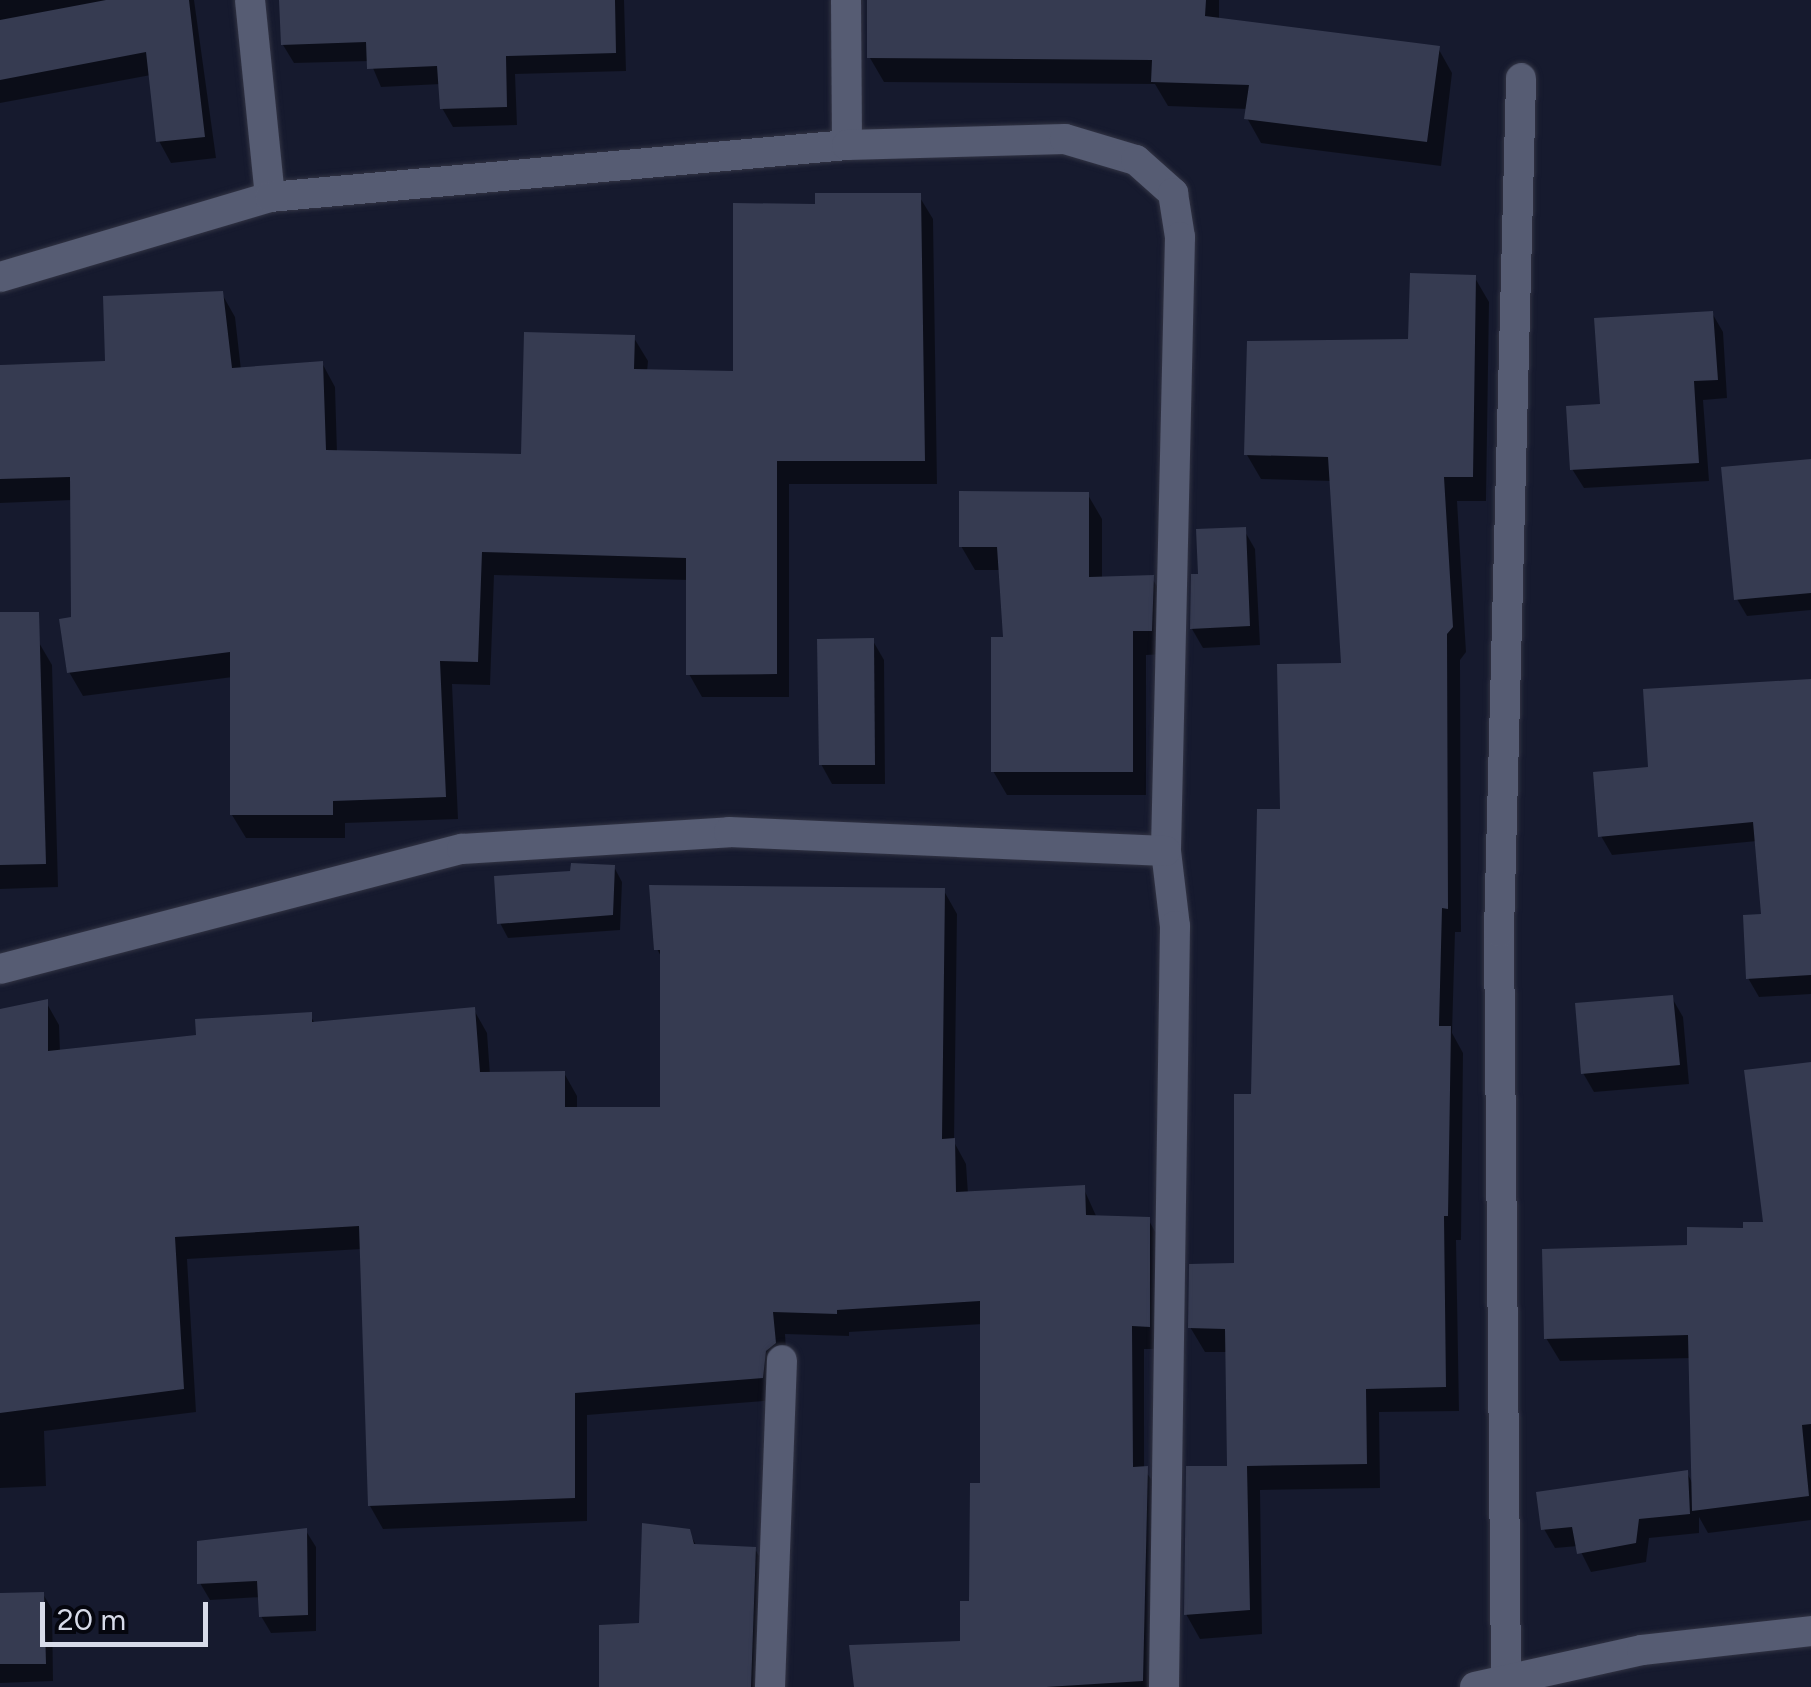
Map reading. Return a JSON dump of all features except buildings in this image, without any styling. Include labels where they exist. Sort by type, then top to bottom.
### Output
[{"type":"street","points":[[250,0],[270,197]]},
{"type":"street","points":[[846,0],[847,145]]},
{"type":"street","points":[[1506,1678],[1499,932],[1521,78]]},
{"type":"street","points":[[0,277],[270,197],[847,145],[1065,139],[1136,160],[1173,193],[1180,237],[1166,851],[1174,926],[1164,1687]]},
{"type":"street","points":[[0,969],[462,849],[728,832],[1166,851]]},
{"type":"street","points":[[770,1687],[782,1360]]},
{"type":"street","points":[[1475,1687],[1642,1650],[1811,1630]]}]
